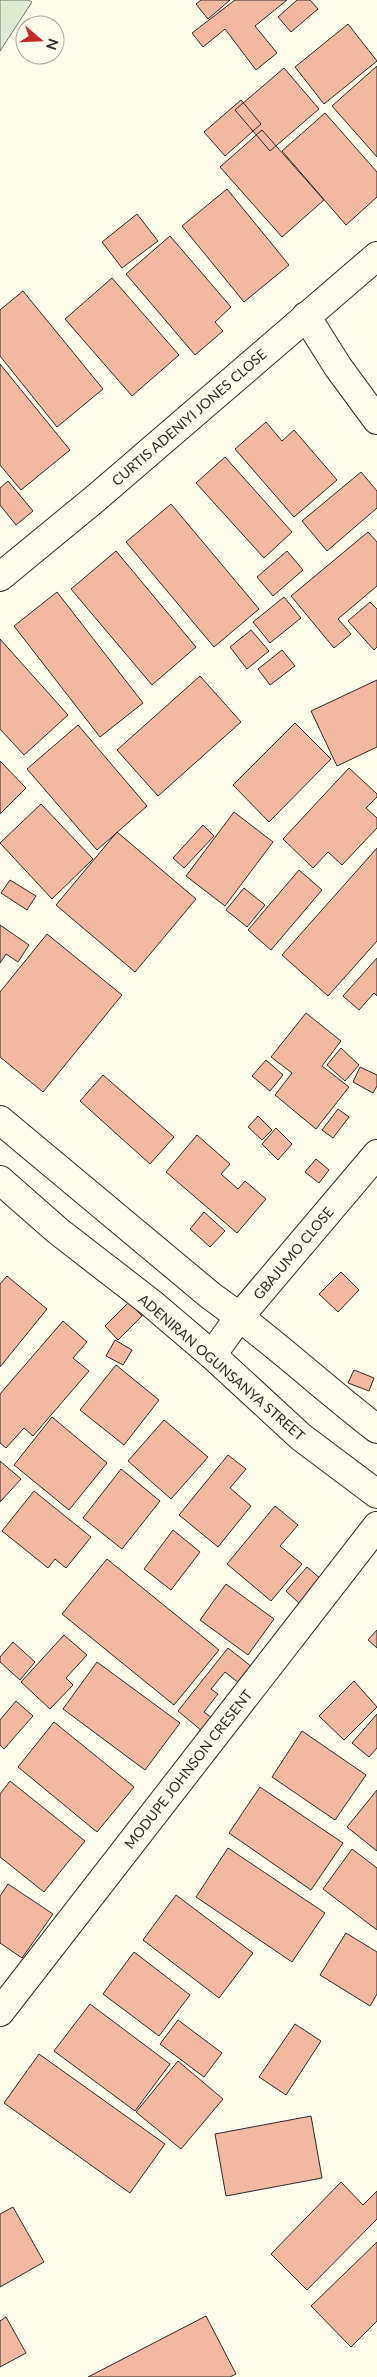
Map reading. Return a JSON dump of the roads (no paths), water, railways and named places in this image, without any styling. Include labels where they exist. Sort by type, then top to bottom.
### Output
[{"type":"street","name":"CURTIS ADENIYI JONES CLOSE","points":[[0,577],[96,498],[377,256]]},
{"type":"street","points":[[306,316],[338,367],[377,420]]},
{"type":"street","points":[[0,1120],[211,1296],[240,1316],[327,1390],[377,1429]]},
{"type":"street","name":"GBAJUMO CLOSE","points":[[212,1354],[240,1316],[377,1154]]},
{"type":"street","name":"ADENIRAN OGUNSANYA STREET","points":[[0,1180],[58,1231],[151,1303],[174,1325],[212,1354],[301,1437],[377,1494]]},
{"type":"street","name":"MODUPE JOHNSON CRESENT","points":[[0,2012],[377,1526]]}]
